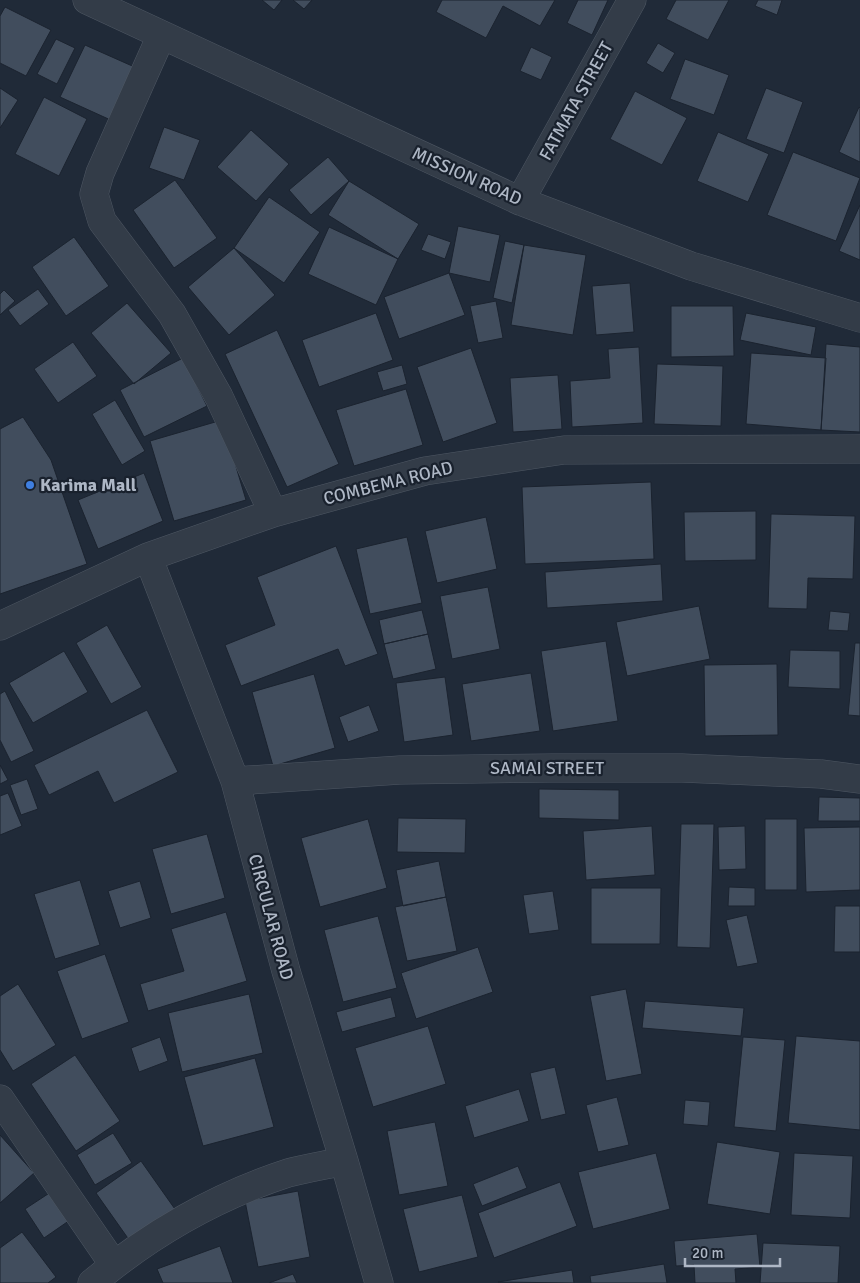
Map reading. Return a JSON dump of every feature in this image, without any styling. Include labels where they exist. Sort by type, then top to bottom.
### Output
[{"type":"street","name":"MISSION ROAD","points":[[86,0],[520,200],[691,266],[860,318]]},
{"type":"street","name":"FATMATA STREET","points":[[520,200],[632,0]]},
{"type":"street","points":[[161,36],[100,173],[94,194],[102,221],[172,314],[219,397],[273,513]]},
{"type":"street","name":"COMBEMA ROAD","points":[[0,626],[148,557],[273,513],[425,471],[564,450],[860,449]]},
{"type":"street","name":"CIRCULAR ROAD","points":[[148,557],[234,781],[286,971],[379,1283]]},
{"type":"street","name":"SAMAI STREET","points":[[234,781],[400,770],[572,768],[692,768],[821,774],[860,779]]},
{"type":"street","points":[[0,1099],[114,1265]]},
{"type":"street","points":[[92,1283],[114,1265],[166,1229],[228,1197],[289,1173],[344,1161]]},
{"type":"building","points":[[262,0],[282,0],[274,10]]},
{"type":"building","points":[[293,0],[312,0],[304,9]]},
{"type":"building","points":[[442,0],[555,0],[540,26],[503,6],[486,38],[436,12]]},
{"type":"building","points":[[578,0],[608,0],[592,35],[567,23]]},
{"type":"building","points":[[676,0],[729,0],[708,40],[666,19]]},
{"type":"building","points":[[758,0],[782,0],[777,15],[755,6]]},
{"type":"building","points":[[5,7],[51,30],[26,76],[0,63],[0,16]]},
{"type":"building","points":[[56,39],[75,48],[57,84],[37,74]]},
{"type":"building","points":[[658,43],[675,53],[663,73],[646,63]]},
{"type":"building","points":[[85,45],[139,69],[115,122],[60,97]]},
{"type":"building","points":[[531,47],[552,57],[541,80],[520,71]]},
{"type":"building","points":[[685,59],[729,75],[714,115],[670,99]]},
{"type":"building","points":[[0,88],[18,100],[0,128]]},
{"type":"building","points":[[766,88],[803,102],[784,153],[746,139]]},
{"type":"building","points":[[635,91],[687,118],[662,165],[610,139]]},
{"type":"building","points":[[44,97],[87,119],[59,176],[15,154]]},
{"type":"building","points":[[860,108],[860,162],[839,152]]},
{"type":"building","points":[[164,127],[200,140],[184,180],[149,168]]},
{"type":"building","points":[[251,130],[289,164],[256,201],[217,167]]},
{"type":"building","points":[[718,132],[769,154],[748,202],[697,181]]},
{"type":"building","points":[[793,152],[860,178],[836,241],[767,215]]},
{"type":"building","points":[[328,157],[349,181],[311,215],[289,190]]},
{"type":"building","points":[[175,180],[217,238],[174,268],[133,210]]},
{"type":"building","points":[[349,181],[419,224],[398,259],[328,215]]},
{"type":"building","points":[[269,197],[320,232],[284,283],[234,248]]},
{"type":"building","points":[[860,205],[860,260],[839,251]]},
{"type":"building","points":[[458,226],[500,235],[490,282],[449,273]]},
{"type":"building","points":[[329,227],[398,259],[376,305],[308,274]]},
{"type":"building","points":[[428,234],[451,242],[445,259],[421,250]]},
{"type":"building","points":[[74,237],[109,286],[66,316],[32,267]]},
{"type":"building","points":[[505,241],[524,245],[512,303],[493,298]]},
{"type":"building","points":[[524,245],[586,255],[573,335],[511,325]]},
{"type":"building","points":[[234,248],[275,295],[229,335],[188,287]]},
{"type":"building","points":[[449,273],[465,315],[399,339],[384,297]]},
{"type":"building","points":[[630,283],[634,332],[596,335],[592,286]]},
{"type":"building","points":[[38,289],[49,304],[20,326],[8,310]]},
{"type":"building","points":[[4,290],[15,301],[0,315],[0,294]]},
{"type":"building","points":[[496,301],[503,338],[478,343],[470,306]]},
{"type":"building","points":[[127,303],[171,353],[134,384],[91,333]]},
{"type":"building","points":[[671,306],[733,306],[734,356],[671,357]]},
{"type":"building","points":[[376,313],[393,360],[319,387],[302,340]]},
{"type":"building","points":[[746,313],[816,327],[811,355],[740,340]]},
{"type":"building","points":[[277,330],[339,464],[287,487],[225,354]]},
{"type":"building","points":[[73,342],[97,376],[58,403],[34,369]]},
{"type":"building","points":[[826,344],[860,347],[860,432],[821,430]]},
{"type":"building","points":[[639,347],[643,423],[572,427],[570,381],[610,378],[608,349]]},
{"type":"building","points":[[471,348],[497,423],[443,442],[417,367]]},
{"type":"building","points":[[751,353],[826,358],[821,430],[746,424]]},
{"type":"building","points":[[183,358],[207,406],[144,437],[120,390]]},
{"type":"building","points":[[657,364],[723,366],[721,426],[654,424]]},
{"type":"building","points":[[402,365],[407,384],[383,391],[377,372]]},
{"type":"building","points":[[558,375],[562,429],[513,432],[510,378]]},
{"type":"building","points":[[406,389],[423,445],[354,466],[336,410]]},
{"type":"building","points":[[115,400],[145,451],[122,465],[92,414]]},
{"type":"building","name":"Karima Mall","points":[[23,417],[51,460],[87,564],[0,594],[0,429]]},
{"type":"building","points":[[222,420],[246,500],[174,521],[150,441]]},
{"type":"building","points":[[144,473],[163,521],[98,549],[78,500]]},
{"type":"building","points":[[651,482],[654,559],[525,564],[522,487]]},
{"type":"building","points":[[756,511],[756,560],[685,561],[684,512]]},
{"type":"building","points":[[771,514],[855,516],[853,579],[808,578],[807,609],[768,608]]},
{"type":"building","points":[[486,517],[497,569],[437,583],[425,531]]},
{"type":"building","points":[[407,537],[422,603],[370,614],[356,549]]},
{"type":"building","points":[[336,546],[378,654],[345,666],[338,649],[241,686],[225,645],[275,625],[257,577]]},
{"type":"building","points":[[661,564],[663,601],[547,608],[545,572]]},
{"type":"building","points":[[488,587],[500,649],[452,659],[440,596]]},
{"type":"building","points":[[699,606],[710,659],[627,676],[616,622]]},
{"type":"building","points":[[422,610],[428,634],[384,644],[379,620]]},
{"type":"building","points":[[830,611],[850,613],[848,631],[828,630]]},
{"type":"building","points":[[107,625],[142,687],[111,704],[76,643]]},
{"type":"building","points":[[428,634],[436,669],[393,679],[384,644]]},
{"type":"building","points":[[606,641],[618,721],[553,731],[541,651]]},
{"type":"building","points":[[855,643],[860,643],[860,716],[848,715]]},
{"type":"building","points":[[790,650],[840,651],[840,689],[788,687]]},
{"type":"building","points":[[64,651],[88,692],[33,723],[9,683]]},
{"type":"building","points":[[777,664],[778,735],[705,736],[704,665]]},
{"type":"building","points":[[531,673],[540,731],[471,741],[462,684]]},
{"type":"building","points":[[314,674],[335,748],[273,766],[252,692]]},
{"type":"building","points":[[445,677],[453,735],[404,742],[396,683]]},
{"type":"building","points":[[5,691],[34,751],[11,762],[0,740],[0,694]]},
{"type":"building","points":[[369,705],[379,731],[348,742],[339,717]]},
{"type":"building","points":[[147,710],[178,772],[114,803],[98,771],[49,795],[34,765]]},
{"type":"building","points":[[0,765],[8,780],[0,784]]},
{"type":"building","points":[[27,779],[38,809],[21,815],[10,785]]},
{"type":"building","points":[[539,789],[619,790],[619,820],[539,818]]},
{"type":"building","points":[[8,793],[22,826],[0,835],[0,796]]},
{"type":"building","points":[[819,797],[860,798],[860,821],[818,821]]},
{"type":"building","points":[[398,818],[466,819],[465,853],[397,852]]},
{"type":"building","points":[[368,819],[387,888],[320,907],[301,838]]},
{"type":"building","points":[[765,819],[797,819],[797,890],[765,890]]},
{"type":"building","points":[[681,824],[714,824],[710,948],[677,947]]},
{"type":"building","points":[[652,826],[655,875],[586,880],[583,831]]},
{"type":"building","points":[[745,826],[746,869],[719,870],[718,827]]},
{"type":"building","points":[[860,827],[860,890],[806,892],[804,828]]},
{"type":"building","points":[[207,834],[225,898],[171,914],[152,849]]},
{"type":"building","points":[[439,861],[446,897],[403,906],[396,870]]},
{"type":"building","points":[[80,880],[100,945],[55,959],[34,894]]},
{"type":"building","points":[[140,881],[151,918],[120,928],[108,891]]},
{"type":"building","points":[[729,887],[755,888],[755,906],[728,906]]},
{"type":"building","points":[[591,888],[661,888],[660,944],[591,944]]},
{"type":"building","points":[[553,891],[559,930],[529,934],[523,895]]},
{"type":"building","points":[[446,897],[457,951],[407,961],[395,907]]},
{"type":"building","points":[[835,906],[860,906],[860,952],[834,952]]},
{"type":"building","points":[[226,912],[247,981],[148,1011],[140,984],[184,971],[171,929]]},
{"type":"building","points":[[747,915],[758,963],[737,967],[726,920]]},
{"type":"building","points":[[378,916],[397,988],[343,1002],[324,930]]},
{"type":"building","points":[[478,947],[493,992],[416,1019],[401,973]]},
{"type":"building","points":[[105,954],[129,1022],[82,1039],[57,971]]},
{"type":"building","points":[[18,984],[56,1045],[13,1071],[0,1050],[0,996]]},
{"type":"building","points":[[626,989],[642,1074],[606,1081],[590,996]]},
{"type":"building","points":[[249,994],[263,1053],[182,1072],[168,1013]]},
{"type":"building","points":[[391,997],[396,1017],[342,1032],[336,1012]]},
{"type":"building","points":[[645,1001],[744,1008],[741,1036],[642,1028]]},
{"type":"building","points":[[428,1026],[446,1084],[373,1107],[355,1048]]},
{"type":"building","points":[[796,1036],[860,1041],[860,1130],[788,1123]]},
{"type":"building","points":[[160,1037],[168,1061],[139,1072],[131,1048]]},
{"type":"building","points":[[743,1037],[785,1040],[776,1131],[734,1127]]},
{"type":"building","points":[[75,1055],[120,1121],[76,1151],[31,1084]]},
{"type":"building","points":[[255,1058],[274,1127],[203,1146],[184,1077]]},
{"type":"building","points":[[555,1067],[566,1114],[541,1120],[530,1073]]},
{"type":"building","points":[[519,1089],[529,1121],[474,1138],[465,1106]]},
{"type":"building","points":[[617,1097],[629,1145],[598,1152],[586,1105]]},
{"type":"building","points":[[685,1100],[710,1102],[708,1126],[683,1124]]},
{"type":"building","points":[[435,1122],[448,1186],[399,1195],[387,1131]]},
{"type":"building","points":[[113,1133],[132,1163],[95,1185],[77,1155]]},
{"type":"building","points":[[0,1135],[34,1173],[0,1203]]},
{"type":"building","points":[[717,1142],[780,1152],[770,1214],[707,1204]]},
{"type":"building","points":[[656,1153],[670,1209],[593,1229],[578,1172]]},
{"type":"building","points":[[794,1153],[853,1156],[850,1218],[791,1215]]},
{"type":"building","points":[[141,1161],[177,1212],[132,1244],[96,1193]]},
{"type":"building","points":[[518,1166],[527,1188],[482,1206],[473,1184]]},
{"type":"building","points":[[560,1182],[577,1226],[494,1258],[478,1213]]},
{"type":"building","points":[[54,1190],[73,1218],[44,1238],[25,1209]]},
{"type":"building","points":[[298,1191],[310,1257],[258,1267],[245,1201]]},
{"type":"building","points":[[462,1195],[478,1257],[419,1272],[403,1209]]},
{"type":"building","points":[[22,1232],[56,1277],[48,1283],[0,1283],[0,1248]]},
{"type":"building","points":[[757,1234],[760,1267],[735,1269],[736,1283],[695,1283],[694,1265],[676,1266],[674,1241]]},
{"type":"building","points":[[763,1243],[840,1246],[838,1283],[760,1283]]},
{"type":"building","points":[[220,1246],[233,1283],[163,1283],[157,1269]]},
{"type":"building","points":[[664,1264],[667,1283],[591,1283],[590,1276]]},
{"type":"building","points":[[572,1270],[574,1283],[498,1282]]},
{"type":"building","points":[[293,1274],[297,1283],[269,1283]]},
{"type":"place","name":"Karima Mall","points":[[30,485]]}]
